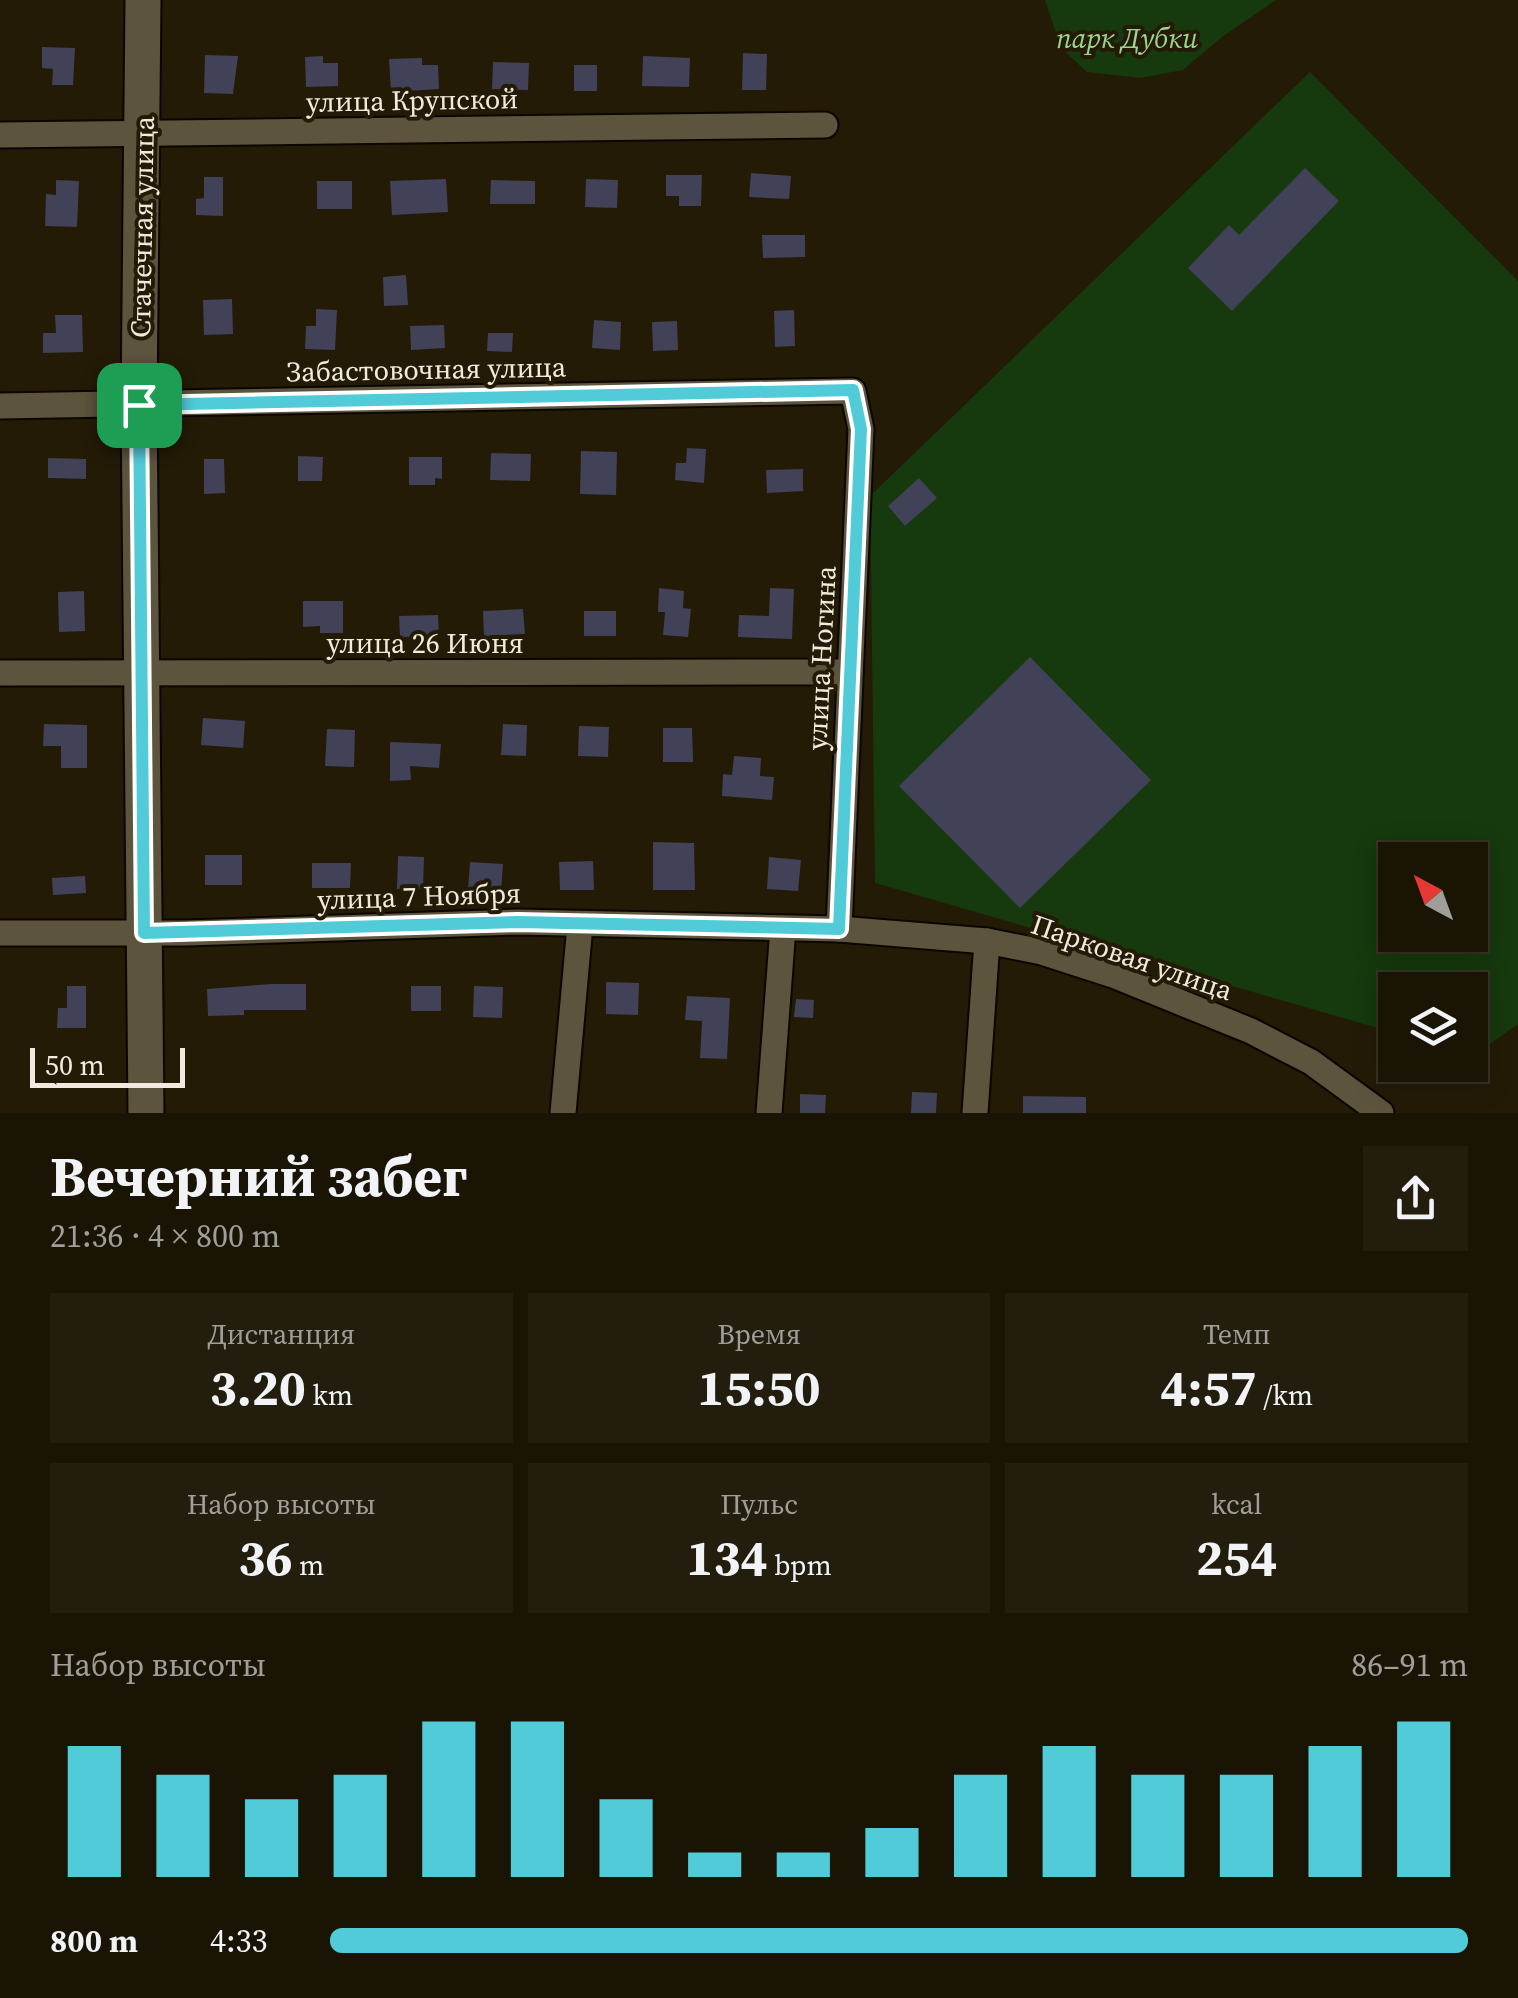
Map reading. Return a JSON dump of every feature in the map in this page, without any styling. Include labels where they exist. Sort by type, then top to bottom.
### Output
[{"type":"street","name":"Стачечная улица","points":[[143,0],[139,405],[146,1113]]},
{"type":"street","name":"улица Крупской","points":[[0,135],[825,125]]},
{"type":"street","name":"Забастовочная улица","points":[[0,406],[853,390]]},
{"type":"street","name":"улица Ногина","points":[[839,929],[861,429],[853,390]]},
{"type":"street","name":"улица 26 Июня","points":[[0,673],[850,672]]},
{"type":"street","name":"улица 7 Ноября","points":[[0,933],[144,933],[518,922],[839,929]]},
{"type":"street","points":[[563,1113],[580,924]]},
{"type":"street","points":[[769,1113],[783,928]]},
{"type":"street","name":"Парковая улица","points":[[839,929],[988,941],[1042,952],[1113,975],[1251,1032],[1312,1062],[1381,1113]]},
{"type":"street","points":[[975,1113],[988,941]]},
{"type":"green space","name":"парк Дубки","points":[[1045,0],[1276,0],[1183,70],[1140,78],[1087,72],[1061,48]]},
{"type":"green space","points":[[1310,72],[1518,281],[1518,1024],[1488,1045],[1488,972],[1378,972],[1378,1028],[875,883],[870,496]]},
{"type":"building","points":[[42,47],[75,48],[73,85],[52,85],[53,69],[42,68]]},
{"type":"building","points":[[743,53],[767,54],[766,90],[742,90]]},
{"type":"building","points":[[205,55],[238,56],[233,94],[204,93]]},
{"type":"building","points":[[323,56],[323,63],[338,63],[338,86],[306,87],[305,57]]},
{"type":"building","points":[[643,56],[690,58],[689,87],[642,86]]},
{"type":"building","points":[[422,58],[422,65],[438,65],[439,89],[391,92],[389,59]]},
{"type":"building","points":[[493,62],[529,63],[528,90],[492,89]]},
{"type":"building","points":[[574,65],[597,65],[597,91],[574,91]]},
{"type":"building","points":[[1305,168],[1339,201],[1232,311],[1188,268],[1229,225],[1239,235]]},
{"type":"building","points":[[751,173],[791,176],[789,199],[749,197]]},
{"type":"building","points":[[666,175],[702,175],[701,206],[679,206],[679,196],[666,196]]},
{"type":"building","points":[[204,177],[223,177],[223,216],[196,215],[196,199],[204,198]]},
{"type":"building","points":[[446,179],[448,212],[392,215],[390,181]]},
{"type":"building","points":[[586,179],[618,180],[617,208],[585,207]]},
{"type":"building","points":[[56,180],[79,181],[77,227],[45,226],[46,194],[56,195]]},
{"type":"building","points":[[491,180],[535,181],[535,204],[490,204]]},
{"type":"building","points":[[317,181],[352,181],[352,209],[317,209]]},
{"type":"building","points":[[762,235],[805,235],[805,257],[763,258]]},
{"type":"building","points":[[406,275],[408,305],[384,306],[383,277]]},
{"type":"building","points":[[232,299],[233,334],[204,335],[203,300]]},
{"type":"building","points":[[316,309],[337,310],[335,350],[305,349],[306,326],[316,326]]},
{"type":"building","points":[[794,310],[795,346],[775,347],[774,311]]},
{"type":"building","points":[[55,315],[82,315],[83,352],[43,353],[43,333],[56,333]]},
{"type":"building","points":[[594,320],[621,322],[620,350],[592,348]]},
{"type":"building","points":[[677,321],[678,350],[653,351],[652,322]]},
{"type":"building","points":[[444,325],[445,348],[411,350],[410,326]]},
{"type":"building","points":[[488,333],[513,333],[512,352],[487,351]]},
{"type":"building","points":[[687,448],[706,449],[704,483],[675,480],[676,463],[686,463]]},
{"type":"building","points":[[581,451],[617,452],[616,495],[580,494]]},
{"type":"building","points":[[491,453],[531,454],[530,481],[490,480]]},
{"type":"building","points":[[298,456],[323,457],[322,481],[298,481]]},
{"type":"building","points":[[409,457],[442,457],[442,479],[435,478],[435,485],[409,485]]},
{"type":"building","points":[[48,458],[86,459],[86,479],[48,478]]},
{"type":"building","points":[[204,459],[224,459],[225,493],[204,494]]},
{"type":"building","points":[[803,469],[803,491],[767,493],[766,470]]},
{"type":"building","points":[[919,478],[937,498],[905,526],[888,506]]},
{"type":"building","points":[[659,588],[684,591],[683,608],[691,609],[688,637],[663,635],[665,612],[658,612]]},
{"type":"building","points":[[770,588],[794,589],[792,639],[738,637],[739,615],[769,616]]},
{"type":"building","points":[[84,591],[85,631],[59,632],[58,592]]},
{"type":"building","points":[[303,601],[343,601],[343,633],[320,633],[320,626],[303,627]]},
{"type":"building","points":[[523,609],[525,634],[484,636],[483,611]]},
{"type":"building","points":[[584,611],[616,611],[616,636],[584,636]]},
{"type":"building","points":[[438,615],[439,636],[400,637],[399,616]]},
{"type":"building","points":[[1030,657],[1151,780],[1020,908],[899,786]]},
{"type":"building","points":[[203,718],[245,721],[243,748],[201,745]]},
{"type":"building","points":[[44,724],[87,725],[87,768],[61,768],[61,746],[43,746]]},
{"type":"building","points":[[503,724],[527,725],[526,756],[501,755]]},
{"type":"building","points":[[579,726],[609,727],[608,757],[578,756]]},
{"type":"building","points":[[663,728],[692,728],[693,762],[663,762]]},
{"type":"building","points":[[327,729],[355,730],[354,767],[325,766]]},
{"type":"building","points":[[390,742],[441,744],[439,768],[410,766],[411,780],[390,781]]},
{"type":"building","points":[[734,756],[761,758],[760,776],[774,777],[772,800],[722,796],[723,774],[732,775]]},
{"type":"building","points":[[653,842],[694,843],[695,890],[653,890]]},
{"type":"building","points":[[205,855],[242,855],[242,885],[205,885]]},
{"type":"building","points":[[398,856],[424,857],[423,889],[397,889]]},
{"type":"building","points":[[769,857],[801,860],[798,891],[767,889]]},
{"type":"building","points":[[593,861],[594,890],[560,890],[559,862]]},
{"type":"building","points":[[470,862],[503,864],[501,892],[468,890]]},
{"type":"building","points":[[312,863],[351,863],[350,888],[312,888]]},
{"type":"building","points":[[85,876],[86,893],[53,895],[52,878]]},
{"type":"building","points":[[606,982],[639,983],[638,1015],[606,1014]]},
{"type":"building","points":[[306,984],[306,1010],[244,1010],[244,1015],[208,1016],[207,989]]},
{"type":"building","points":[[67,986],[86,986],[86,1028],[57,1028],[58,1008],[67,1008]]},
{"type":"building","points":[[411,986],[441,986],[441,1011],[411,1011]]},
{"type":"building","points":[[474,986],[503,987],[502,1018],[473,1017]]},
{"type":"building","points":[[687,996],[730,998],[727,1059],[700,1058],[702,1021],[685,1020]]},
{"type":"building","points":[[796,999],[814,1000],[813,1018],[794,1017]]},
{"type":"building","points":[[912,1092],[937,1093],[936,1113],[911,1113]]},
{"type":"building","points":[[800,1094],[826,1095],[825,1113],[800,1113]]},
{"type":"building","points":[[1023,1096],[1086,1097],[1086,1113],[1023,1113]]},
{"type":"route","points":[[853,390],[861,429],[839,929],[518,922],[144,933],[139,405],[853,390]]}]
